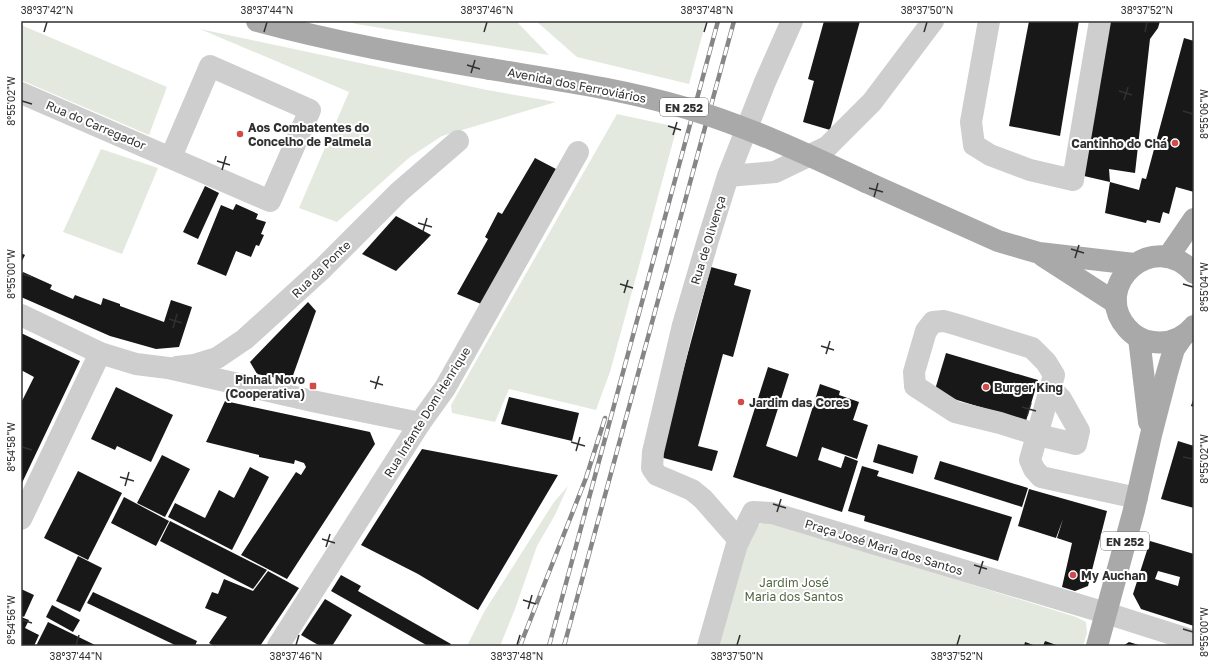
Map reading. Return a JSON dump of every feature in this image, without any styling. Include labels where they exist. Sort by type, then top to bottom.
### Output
[{"type":"main road","name":"Avenida dos Ferroviários","points":[[257,21],[361,46],[604,88],[687,108],[757,133],[998,241],[1039,253],[1134,264]]},
{"type":"main road","points":[[1168,257],[1194,219]]},
{"type":"main road","name":"Avenida dos Ferroviários","points":[[1039,253],[1116,303]]},
{"type":"main road","name":"EN 252","points":[[1134,264],[1150,257],[1168,257],[1182,262],[1194,271]]},
{"type":"main road","points":[[1116,303],[1118,288],[1124,275],[1134,264]]},
{"type":"main road","name":"EN 252","points":[[1116,303],[1118,314],[1130,332],[1139,338],[1150,342],[1161,343],[1172,341],[1191,329]]},
{"type":"main road","name":"EN 252","points":[[1097,646],[1137,498],[1151,434],[1174,349],[1191,329]]},
{"type":"main road","name":"EN 252","points":[[1139,338],[1151,434]]},
{"type":"street","name":"Rua de Olivença","points":[[739,540],[703,499],[692,490],[657,475],[652,468],[653,452],[683,325],[728,176],[764,82],[792,21]]},
{"type":"street","points":[[728,176],[775,172],[826,147],[872,102],[933,21]]},
{"type":"street","points":[[989,21],[971,122],[974,145],[990,155],[1030,170],[1073,180],[1100,21]]},
{"type":"street","name":"Rua do Carregador","points":[[21,93],[270,201],[310,110],[210,66],[171,157]]},
{"type":"street","name":"Rua da Ponte","points":[[168,368],[194,365],[217,358],[245,339],[323,268],[399,192],[458,141]]},
{"type":"street","name":"Rua Infante Dom Henrique","points":[[278,646],[420,423],[446,388],[578,152]]},
{"type":"street","points":[[21,315],[100,353],[136,364],[168,368],[317,402],[420,423]]},
{"type":"street","points":[[1051,388],[1061,399],[1079,431],[1076,444],[1038,435],[1000,423],[955,412],[915,386],[914,372],[926,331],[933,322],[944,321],[1032,348],[1046,362],[1054,375],[1038,435],[1030,460],[1034,470],[1041,477],[1137,498]]},
{"type":"street","points":[[21,518],[100,353]]},
{"type":"street","name":"Praça José Maria dos Santos","points":[[739,540],[753,512],[772,514],[1106,613],[1194,641]]},
{"type":"street","points":[[708,646],[736,544],[739,540]]},
{"type":"green space","points":[[347,21],[516,21],[549,55],[356,24]]},
{"type":"green space","points":[[536,21],[706,21],[689,84],[577,57]]},
{"type":"green space","points":[[21,25],[167,87],[149,135],[21,80]]},
{"type":"green space","points":[[200,29],[487,90],[556,102],[442,136],[410,157],[337,222],[299,208],[349,92]]},
{"type":"green space","points":[[617,114],[677,127],[610,372],[596,410],[509,389],[495,422],[452,413],[451,405]]},
{"type":"green space","points":[[101,149],[158,168],[122,254],[63,232]]},
{"type":"green space","points":[[568,486],[555,515],[537,546],[515,609],[500,646],[467,646],[484,612],[554,502]]},
{"type":"green space","name":"Jardim José Maria dos Santos","points":[[767,521],[1076,617],[1086,622],[1087,633],[1083,646],[719,646],[749,537],[757,526]]},
{"type":"building","points":[[824,21],[860,21],[830,130],[803,122],[814,81],[808,79]]},
{"type":"building","points":[[1029,21],[1079,21],[1060,136],[1009,126]]},
{"type":"building","points":[[1108,21],[1160,21],[1158,28],[1150,39],[1135,173],[1109,169],[1110,182],[1084,176]]},
{"type":"building","name":"Cantinho do Chá","points":[[1184,38],[1194,41],[1194,192],[1176,187],[1169,214],[1163,212],[1160,223],[1147,220],[1146,223],[1105,213],[1110,182],[1139,190],[1142,178],[1146,179]]},
{"type":"building","points":[[535,158],[556,169],[481,304],[457,294],[488,239],[485,237],[498,212],[502,214]]},
{"type":"building","points":[[205,186],[219,193],[198,239],[183,232]]},
{"type":"building","points":[[236,204],[258,214],[256,219],[266,222],[261,234],[264,235],[259,246],[256,245],[251,257],[236,251],[226,276],[197,264],[221,205],[233,210]]},
{"type":"building","points":[[396,216],[431,235],[396,271],[362,254]]},
{"type":"building","points":[[21,253],[25,255],[21,263]]},
{"type":"building","points":[[711,267],[737,274],[734,285],[751,290],[733,357],[723,354],[698,446],[718,451],[712,471],[660,457]]},
{"type":"building","points":[[23,272],[52,285],[50,289],[73,299],[75,295],[101,305],[103,298],[120,304],[120,306],[164,322],[171,300],[192,307],[179,347],[156,349],[110,336],[21,297],[21,278]]},
{"type":"building","points":[[308,302],[316,311],[291,381],[257,374],[250,362]]},
{"type":"building","points":[[21,333],[80,361],[21,485],[21,403],[34,377],[21,370]]},
{"type":"building","name":"Burger King","points":[[946,353],[1038,380],[1026,421],[934,393]]},
{"type":"building","points":[[768,367],[789,374],[766,446],[797,457],[820,384],[840,391],[839,395],[859,402],[853,420],[868,425],[857,459],[822,447],[818,460],[841,468],[845,456],[858,461],[842,512],[733,477]]},
{"type":"building","points":[[116,387],[173,415],[151,462],[117,446],[115,450],[91,439]]},
{"type":"building","points":[[509,397],[579,413],[572,441],[501,424]]},
{"type":"building","points":[[1194,397],[1194,407],[1191,406]]},
{"type":"building","points":[[225,401],[370,432],[375,444],[287,579],[241,555],[296,472],[301,475],[306,467],[304,463],[295,460],[294,464],[259,457],[259,455],[206,442]]},
{"type":"building","points":[[1178,441],[1194,446],[1194,508],[1161,499]]},
{"type":"building","points":[[878,444],[918,456],[913,474],[873,462]]},
{"type":"building","points":[[422,449],[558,475],[478,610],[418,574],[361,545]]},
{"type":"building","points":[[162,455],[190,469],[165,517],[137,503]]},
{"type":"building","points":[[940,461],[1028,488],[1022,507],[934,479]]},
{"type":"building","points":[[862,466],[879,471],[877,476],[1012,517],[998,561],[864,521],[865,516],[848,511]]},
{"type":"building","points":[[250,467],[269,477],[232,550],[168,517],[175,503],[205,518],[219,490],[234,498]]},
{"type":"building","points":[[78,471],[122,493],[88,560],[44,538]]},
{"type":"building","points":[[1029,489],[1107,511],[1088,586],[1075,591],[1062,587],[1072,543],[1057,538],[1063,519],[1056,538],[1018,526]]},
{"type":"building","points":[[124,497],[169,521],[156,546],[111,523]]},
{"type":"building","points":[[170,521],[267,570],[253,589],[160,541]]},
{"type":"building","points":[[1150,541],[1194,554],[1194,626],[1141,609],[1133,594]],"holes":[[[1158,571],[1180,577],[1178,586],[1155,579]]]},
{"type":"building","points":[[78,556],[102,568],[80,612],[56,601]]},
{"type":"building","points":[[268,571],[299,588],[260,646],[214,646],[209,643],[227,617],[205,608],[212,592],[218,594],[224,579],[253,591]]},
{"type":"building","points":[[341,575],[361,586],[358,591],[451,644],[450,646],[428,646],[331,591]]},
{"type":"building","points":[[21,589],[34,595],[24,617],[21,615]]},
{"type":"building","points":[[93,592],[197,641],[195,646],[177,646],[87,603]]},
{"type":"building","points":[[325,599],[352,615],[332,646],[320,646],[301,635]]},
{"type":"building","points":[[52,605],[80,620],[73,632],[46,617]]},
{"type":"building","points":[[21,617],[29,620],[25,628],[39,635],[34,646],[21,646]]},
{"type":"building","points":[[48,622],[97,646],[36,646]]},
{"type":"building","points":[[1045,641],[1059,646],[1043,646]]},
{"type":"building","points":[[1025,642],[1036,646],[1024,646]]},
{"type":"building","points":[[1129,642],[1142,646],[1123,646]]},
{"type":"railway","points":[[549,646],[718,21]]},
{"type":"railway","points":[[564,646],[734,21]]},
{"type":"railway","points":[[520,646],[586,478],[605,418]]},
{"type":"place","name":"Aos Combatentes do Concelho de Palmela","points":[[240,134]]},
{"type":"place","name":"Cantinho do Chá","points":[[1175,143]]},
{"type":"place","name":"Pinhal Novo (Cooperativa)","points":[[313,386]]},
{"type":"place","name":"Burger King","points":[[986,387]]},
{"type":"place","name":"Jardim das Cores","points":[[741,402]]},
{"type":"place","name":"My Auchan","points":[[1073,575]]}]
